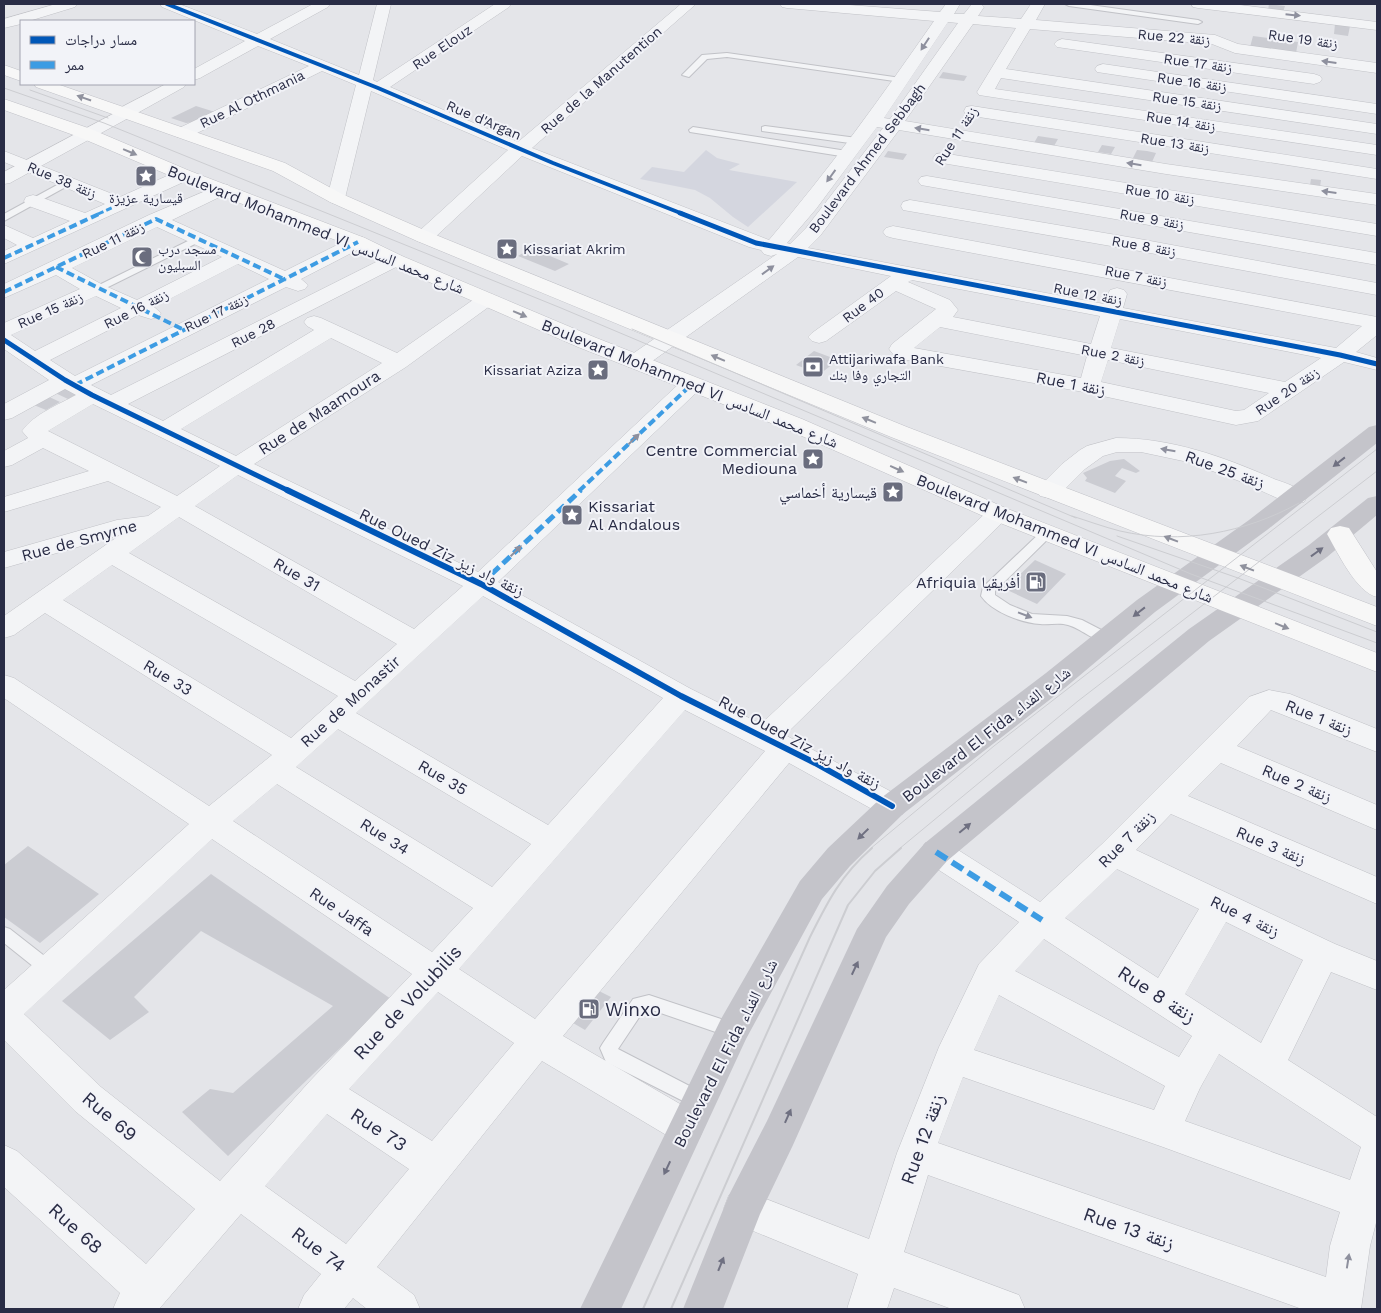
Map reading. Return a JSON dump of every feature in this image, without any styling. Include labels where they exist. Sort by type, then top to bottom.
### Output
[{"type":"main road","points":[[4,70],[20,76]]},
{"type":"main road","name":"Boulevard Mohammed VI شارع محمد السادس","points":[[45,85],[279,167],[336,198],[424,237],[899,432],[1277,580],[1377,617]]},
{"type":"main road","name":"Boulevard Mohammed VI شارع محمد السادس","points":[[4,104],[85,133],[358,242],[395,260],[627,359],[794,424],[999,514],[1377,663]]},
{"type":"main road","name":"Boulevard El Fida شارع الفداء","points":[[600,1309],[732,1030],[811,890],[839,857],[892,806],[1056,680],[1106,638],[1295,497],[1377,432]]},
{"type":"main road","points":[[703,1309],[744,1208],[873,929],[898,895],[936,852],[1199,636],[1340,534],[1377,503]]},
{"type":"main road","points":[[1340,534],[1358,565],[1377,589]]},
{"type":"street","points":[[4,24],[70,4]]},
{"type":"street","name":"Rue d'Argan","points":[[167,4],[739,238],[784,249]]},
{"type":"street","points":[[195,74],[323,4]]},
{"type":"street","points":[[336,198],[371,86],[384,4]]},
{"type":"street","name":"Rue Elouz","points":[[371,86],[504,4]]},
{"type":"street","name":"Rue de la Manutention","points":[[424,237],[520,149],[689,4]]},
{"type":"street","name":"Rue 22 زنقة","points":[[787,4],[948,10],[969,18],[1214,40],[1235,48],[1374,68]]},
{"type":"street","name":"Boulevard Ahmed Sebbagh","points":[[627,359],[784,249],[813,232],[895,124],[979,4]]},
{"type":"street","name":"Rue 11 زنقة","points":[[882,249],[998,73],[1038,4]]},
{"type":"street","points":[[1189,38],[1206,4],[1243,9],[1266,8],[1315,11],[1370,20]]},
{"type":"street","points":[[1089,386],[1111,311],[1143,218],[1166,169],[1204,64],[1214,40],[1225,34],[1237,12],[1243,9]]},
{"type":"street","name":"Boulevard Ahmed Sebbagh","points":[[784,249],[809,205],[873,120],[948,10]]},
{"type":"street","name":"Rue 17 زنقة","points":[[1018,38],[1332,81]]},
{"type":"street","points":[[1356,196],[1359,171],[1370,149],[1376,49]]},
{"type":"street","points":[[1007,56],[1026,59]]},
{"type":"street","name":"Rue Al Othmania","points":[[183,133],[321,66]]},
{"type":"street","name":"Rue 16 زنقة","points":[[1084,67],[1198,82],[1372,99]]},
{"type":"street","name":"Rue 15 زنقة","points":[[998,73],[1372,128]]},
{"type":"street","points":[[901,80],[923,84]]},
{"type":"street","points":[[4,179],[85,133],[176,85]]},
{"type":"street","name":"Rue 14 زنقة","points":[[985,92],[1370,149]]},
{"type":"street","name":"Rue 13 زنقة","points":[[972,111],[1377,174]]},
{"type":"street","points":[[873,120],[1166,169],[1377,200]]},
{"type":"street","points":[[852,148],[879,145]]},
{"type":"street","name":"Rue 38 زنقة","points":[[4,156],[120,204]]},
{"type":"street","name":"Rue 10 زنقة","points":[[942,158],[1377,230]]},
{"type":"street","points":[[4,258],[184,174]]},
{"type":"street","name":"Rue 9 زنقة","points":[[927,181],[1377,259]]},
{"type":"street","name":"Rue 11 زنقة","points":[[4,292],[222,189]]},
{"type":"street","points":[[33,201],[86,220]]},
{"type":"street","name":"Rue 8 زنقة","points":[[910,206],[1134,244],[1377,289]]},
{"type":"street","points":[[156,219],[286,280],[325,296]]},
{"type":"street","points":[[4,232],[33,245]]},
{"type":"street","name":"Rue 17 زنقة","points":[[86,391],[182,329],[286,280],[358,242]]},
{"type":"street","name":"Rue 12 زنقة","points":[[784,249],[882,249],[900,278],[1111,311],[1340,355],[1377,364]]},
{"type":"street","name":"Rue 7 زنقة","points":[[882,249],[1124,274],[1377,324]]},
{"type":"street","name":"Rue 16 زنقة","points":[[36,359],[140,308],[237,257]]},
{"type":"street","name":"Rue 28","points":[[86,391],[220,350],[395,260]]},
{"type":"street","points":[[56,268],[96,289],[140,308],[220,350]]},
{"type":"street","points":[[900,278],[940,312]]},
{"type":"street","name":"Rue 40","points":[[819,337],[900,278]]},
{"type":"street","name":"Rue 15 زنقة","points":[[4,331],[96,289]]},
{"type":"street","name":"Rue de Maamoura","points":[[4,629],[237,465],[398,362],[487,299]]},
{"type":"street","points":[[294,312],[398,362]]},
{"type":"street","name":"Rue 1 زنقة","points":[[940,312],[900,349],[904,353],[1089,386],[1243,418]]},
{"type":"street","name":"Rue 2 زنقة","points":[[940,312],[1098,352],[1289,390]]},
{"type":"street","name":"Rue 20 زنقة","points":[[1243,418],[1250,416],[1340,355],[1377,324]]},
{"type":"street","points":[[164,430],[329,330]]},
{"type":"street","name":"Rue Oued Ziz زنقة واد زيز","points":[[4,340],[86,391],[481,584],[681,696],[774,742],[892,806]]},
{"type":"street","name":"Rue de Monastir","points":[[4,1011],[211,822],[358,695],[481,584],[691,384]]},
{"type":"street","points":[[6,410],[86,391]]},
{"type":"street","points":[[4,460],[39,435],[42,424],[86,391]]},
{"type":"street","name":"Rue 31","points":[[39,435],[178,506],[416,642]]},
{"type":"street","name":"Rue 25 زنقة","points":[[1049,491],[1088,455],[1104,448],[1126,445],[1154,447],[1205,459],[1295,497]]},
{"type":"street","points":[[4,505],[111,472]]},
{"type":"street","points":[[318,1309],[538,1040],[774,742],[999,514]]},
{"type":"street","name":"Rue de Smyrne","points":[[4,560],[117,528],[154,522]]},
{"type":"street","points":[[110,553],[358,695]]},
{"type":"street","name":"Rue 33","points":[[44,602],[283,761]]},
{"type":"street","name":"Rue Jaffa","points":[[4,685],[538,1040],[693,1114]]},
{"type":"street","name":"Rue de Volubilis","points":[[141,1301],[322,1092],[435,972],[681,696]]},
{"type":"street","name":"Rue 1 زنقة","points":[[1259,704],[1269,700],[1280,701],[1377,741]]},
{"type":"street","name":"Rue 7 زنقة","points":[[992,974],[1042,920],[1113,853],[1259,704]]},
{"type":"street","name":"Rue 35","points":[[335,714],[551,841]]},
{"type":"street","name":"Rue 2 زنقة","points":[[1217,749],[1377,818]]},
{"type":"street","name":"Rue 34","points":[[283,761],[372,828],[494,905]]},
{"type":"street","name":"Rue 3 زنقة","points":[[1165,799],[1377,891]]},
{"type":"street","name":"Rue 8 زنقة","points":[[936,852],[1377,1137]]},
{"type":"street","name":"Rue 4 زنقة","points":[[1113,853],[1323,954],[1377,976]]},
{"type":"street","points":[[1164,999],[1219,904]]},
{"type":"street","points":[[1267,1066],[1323,954]]},
{"type":"street","points":[[992,974],[1186,1079]]},
{"type":"street","name":"Rue 12 زنقة","points":[[867,1309],[916,1153],[952,1058],[992,974]]},
{"type":"street","name":"Rue 69","points":[[4,1018],[88,1099],[230,1197]]},
{"type":"street","points":[[1163,1130],[1186,1079],[1214,1030]]},
{"type":"street","points":[[952,1058],[1163,1130],[1362,1202]]},
{"type":"street","name":"Rue 73","points":[[322,1092],[436,1165]]},
{"type":"street","name":"Rue 13 زنقة","points":[[916,1153],[1341,1306]]},
{"type":"street","points":[[1341,1306],[1350,1246],[1377,1153]]},
{"type":"street","name":"Rue 68","points":[[4,1163],[141,1301]]},
{"type":"street","name":"Rue 74","points":[[230,1197],[347,1272],[400,1309]]},
{"type":"street","points":[[744,1208],[880,1263],[1005,1309]]},
{"type":"lane","points":[[1069,4],[1198,22]]},
{"type":"lane","points":[[686,75],[705,58],[727,55],[901,80]]},
{"type":"lane","points":[[765,129],[852,148]]},
{"type":"lane","points":[[693,130],[852,148]]},
{"type":"lane","points":[[4,218],[68,182]]},
{"type":"lane","points":[[96,289],[198,239]]},
{"type":"lane","points":[[1047,533],[988,590],[988,596],[994,602],[1030,618],[1039,620],[1065,619],[1106,638]]},
{"type":"lane","points":[[4,934],[50,970]]},
{"type":"lane","points":[[693,1114],[612,1056],[609,1048],[639,1004],[649,1002],[732,1030]]},
{"type":"shaded area","points":[[706,150],[717,158],[740,164],[729,170],[797,182],[748,227],[710,198],[695,190],[640,179],[652,167],[684,172]]},
{"type":"building","points":[[1269,4],[1285,6],[1283,12],[1268,10]]},
{"type":"building","points":[[1335,24],[1350,26],[1348,36],[1334,34]]},
{"type":"building","points":[[1253,36],[1298,42],[1296,53],[1250,47]]},
{"type":"building","points":[[943,72],[967,76],[964,81],[939,78]]},
{"type":"building","points":[[196,106],[215,112],[195,122],[186,123],[171,118]]},
{"type":"building","points":[[1038,136],[1058,139],[1054,146],[1034,143]]},
{"type":"building","points":[[1102,145],[1115,147],[1111,154],[1098,152]]},
{"type":"building","points":[[1137,150],[1156,153],[1152,162],[1133,158]]},
{"type":"building","points":[[888,151],[907,154],[903,160],[884,157]]},
{"type":"building","points":[[1311,179],[1321,180],[1320,187],[1310,185]]},
{"type":"building","points":[[531,248],[569,264],[555,271],[518,256]]},
{"type":"building","points":[[814,351],[838,360],[820,374],[796,365]]},
{"type":"building","points":[[62,383],[81,392],[68,399],[49,390]]},
{"type":"building","points":[[43,394],[60,402],[46,410],[29,403]]},
{"type":"building","points":[[1124,459],[1140,471],[1136,473],[1122,468],[1115,476],[1126,481],[1115,493],[1085,481],[1087,478],[1083,473],[1110,461]]},
{"type":"building","name":"Afriquia أفريقيا","points":[[1035,560],[1066,574],[1037,604],[1005,589]]},
{"type":"building","points":[[28,846],[99,894],[40,943],[4,917],[4,865]]},
{"type":"building","points":[[211,874],[391,999],[228,1156],[182,1112],[210,1089],[233,1093],[333,1006],[201,931],[134,997],[149,1012],[110,1040],[62,1001]]},
{"type":"building","points":[[593,988],[611,997],[585,1030],[568,1020]]},
{"type":"tram line","points":[[4,88],[104,123],[561,308],[1208,580]]},
{"type":"tram line","points":[[30,90],[108,118]]},
{"type":"tram line","points":[[632,329],[1076,518]]},
{"type":"tram line","points":[[1219,571],[1377,449]]},
{"type":"tram line","points":[[1238,578],[1377,471]]},
{"type":"tram line","points":[[1072,516],[1120,531],[1143,535],[1189,536],[1235,529],[1257,522],[1299,503]]},
{"type":"tram line","points":[[1117,536],[1219,571]]},
{"type":"tram line","points":[[1208,580],[1219,571]]},
{"type":"tram line","points":[[1219,571],[1238,578]]},
{"type":"tram line","points":[[1226,587],[1238,578]]},
{"type":"tram line","points":[[1238,578],[1377,632]]},
{"type":"tram line","points":[[870,849],[994,746],[1208,580]]},
{"type":"tram line","points":[[1208,580],[1226,587]]},
{"type":"tram line","points":[[899,849],[1078,701],[1226,587]]},
{"type":"tram line","points":[[1226,587],[1377,643]]},
{"type":"tram line","points":[[643,1309],[810,937],[836,889],[852,868],[872,848]]},
{"type":"tram line","points":[[671,1309],[848,905],[875,871],[901,848]]},
{"type":"marked path","points":[[4,258],[120,204]]},
{"type":"marked path","points":[[4,292],[156,219],[286,280]]},
{"type":"marked path","points":[[75,385],[358,242]]},
{"type":"marked path","points":[[56,267],[182,329]]},
{"type":"marked path","points":[[481,584],[691,385]]},
{"type":"marked path","points":[[936,852],[1042,920]]},
{"type":"cycle path","points":[[167,4],[378,88],[553,163],[756,243],[1340,355],[1377,364]]},
{"type":"cycle path","points":[[4,340],[65,380],[92,395],[481,584],[681,696],[815,763],[892,806]]},
{"type":"place","name":"قيسارية عزيزة","points":[[146,176]]},
{"type":"place","name":"Kissariat Akrim","points":[[507,249]]},
{"type":"place","name":"مسجد درب السبليون","points":[[142,257]]},
{"type":"place","name":"Attijariwafa Bank التجاري وفا بنك","points":[[813,367]]},
{"type":"place","name":"Kissariat Aziza","points":[[598,370]]},
{"type":"place","name":"Centre Commercial Mediouna","points":[[813,459]]},
{"type":"place","name":"قيسارية أخماسي","points":[[893,492]]},
{"type":"place","name":"Kissariat Al Andalous","points":[[572,515]]},
{"type":"place","name":"Afriquia أفريقيا","points":[[1036,582]]},
{"type":"place","name":"Winxo","points":[[589,1009]]}]
